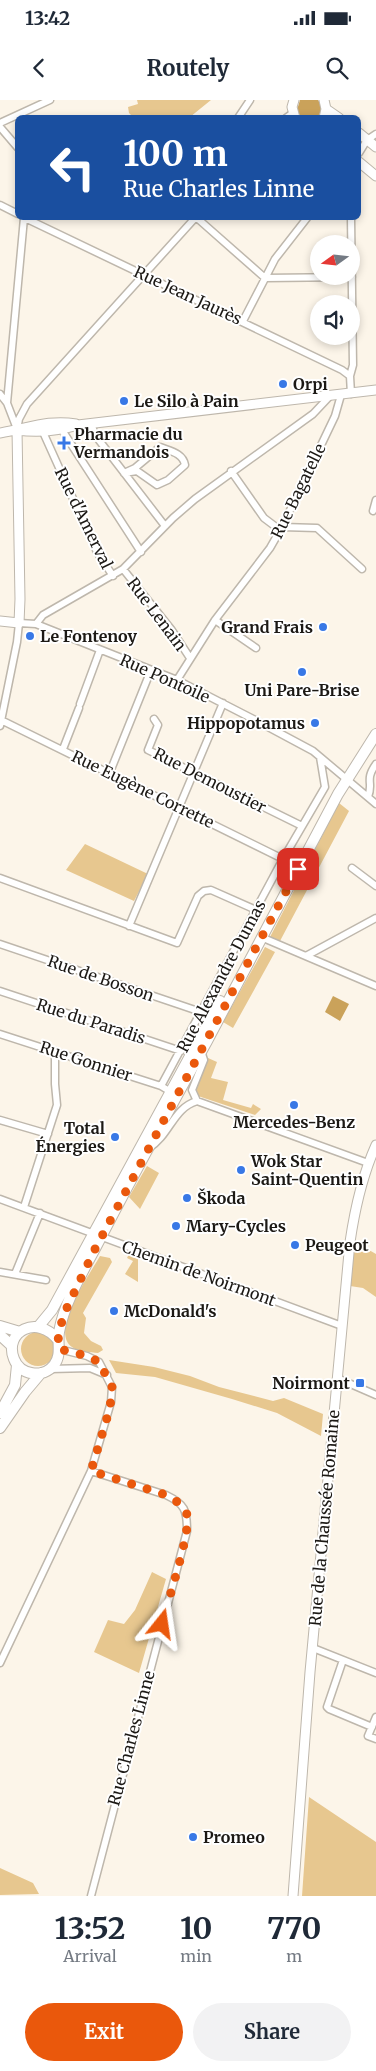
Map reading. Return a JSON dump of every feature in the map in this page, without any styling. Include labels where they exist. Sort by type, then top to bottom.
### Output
[{"type":"main road","points":[[0,1428],[25,1392],[58,1358],[58,1345],[63,1316],[98,1236],[201,1051],[259,936],[345,777],[376,726]]},
{"type":"main road","points":[[345,777],[376,734]]},
{"type":"main road","name":"Rue Alexandre Dumas","points":[[38,1327],[52,1310],[98,1236],[171,1092],[259,936]]},
{"type":"main road","points":[[0,1326],[20,1332]]},
{"type":"main road","points":[[46,1371],[28,1373],[17,1365],[12,1346],[20,1332],[38,1327],[49,1331],[58,1345]]},
{"type":"main road","points":[[0,1335],[12,1346]]},
{"type":"main road","points":[[0,1412],[15,1385],[17,1365]]},
{"type":"street","points":[[17,115],[50,100]]},
{"type":"street","points":[[240,115],[250,100]]},
{"type":"street","points":[[291,115],[294,100]]},
{"type":"street","points":[[0,123],[15,116]]},
{"type":"street","points":[[0,127],[15,144]]},
{"type":"street","points":[[361,150],[367,140],[376,134]]},
{"type":"street","points":[[361,135],[376,147]]},
{"type":"street","points":[[361,164],[376,176]]},
{"type":"street","points":[[0,206],[15,213]]},
{"type":"street","points":[[7,403],[24,220]]},
{"type":"street","name":"Rue Jean Jaurès","points":[[28,220],[243,321],[342,370],[350,376]]},
{"type":"street","points":[[0,724],[17,642],[19,622],[17,430],[19,420],[28,404],[144,275],[190,220]]},
{"type":"street","points":[[194,220],[265,278],[310,277]]},
{"type":"street","points":[[243,321],[275,258],[305,220]]},
{"type":"street","points":[[351,220],[351,235]]},
{"type":"street","points":[[351,394],[350,376],[353,365],[352,285]]},
{"type":"street","points":[[17,430],[43,432],[62,430],[78,425],[376,390]]},
{"type":"street","points":[[0,394],[7,403],[17,430]]},
{"type":"street","name":"Rue Bagatelle","points":[[177,680],[216,620],[270,548],[281,529],[335,416],[341,395]]},
{"type":"street","points":[[36,624],[43,615],[123,569],[165,526],[195,499],[313,414],[329,397]]},
{"type":"street","points":[[0,433],[31,425],[61,422],[78,425]]},
{"type":"street","points":[[91,424],[95,435],[165,526]]},
{"type":"street","points":[[62,430],[141,552]]},
{"type":"street","name":"Rue d'Amerval","points":[[43,432],[98,552],[113,576]]},
{"type":"street","points":[[160,447],[180,455],[186,465],[168,480],[157,485],[138,471],[124,473],[135,468],[160,447]]},
{"type":"street","points":[[232,471],[264,518],[281,529],[317,528],[362,569]]},
{"type":"street","points":[[373,511],[376,500]]},
{"type":"street","name":"Rue Lenain","points":[[123,569],[171,629],[190,658]]},
{"type":"street","points":[[216,620],[256,648]]},
{"type":"street","points":[[0,621],[19,622]]},
{"type":"street","name":"Rue Pontoile","points":[[19,622],[36,624],[177,680],[223,703],[298,743],[320,757],[376,804]]},
{"type":"street","points":[[63,749],[100,650]]},
{"type":"street","points":[[110,772],[151,670]]},
{"type":"street","points":[[129,926],[223,703]]},
{"type":"street","name":"Rue Demoustier","points":[[154,719],[158,725],[148,750],[302,826]]},
{"type":"street","name":"Rue Eugène Corrette","points":[[0,724],[5,722],[63,749],[283,859]]},
{"type":"street","name":"Rue Alexandre Dumas","points":[[161,1086],[182,1051],[283,859],[325,787],[320,757]]},
{"type":"street","points":[[368,797],[370,791],[368,776],[376,764]]},
{"type":"street","points":[[352,868],[376,886]]},
{"type":"street","points":[[0,878],[177,943],[198,896],[204,891],[211,890],[256,910]]},
{"type":"street","points":[[306,956],[376,918]]},
{"type":"street","points":[[259,936],[376,986]]},
{"type":"street","name":"Rue de Bosson","points":[[0,944],[201,1012]]},
{"type":"street","name":"Rue du Paradis","points":[[0,991],[182,1051]]},
{"type":"street","name":"Rue Gonnier","points":[[0,1034],[161,1086],[171,1092]]},
{"type":"street","points":[[24,1208],[58,1105],[55,1084],[55,1051]]},
{"type":"street","points":[[197,1101],[192,1090],[204,1060],[201,1051]]},
{"type":"street","points":[[148,1148],[159,1142],[179,1112],[186,1105],[197,1101],[368,1163]]},
{"type":"street","points":[[0,1120],[48,1134]]},
{"type":"street","name":"Rue de la Chaussée Romaine","points":[[293,1896],[313,1648],[350,1242],[355,1208],[368,1163],[376,1144]]},
{"type":"street","name":"Chemin de Noirmont","points":[[0,1199],[342,1326]]},
{"type":"street","points":[[15,1274],[40,1213]]},
{"type":"street","points":[[0,1272],[46,1280]]},
{"type":"street","points":[[0,1663],[91,1471],[111,1402],[112,1387],[99,1362],[58,1345]]},
{"type":"street","points":[[46,1371],[90,1368],[107,1376]]},
{"type":"street","points":[[337,1378],[376,1395]]},
{"type":"street","name":"Rue Charles Linne","points":[[91,1471],[166,1495],[176,1500],[187,1514],[187,1531],[91,1896]]},
{"type":"street","points":[[313,1648],[376,1673]]},
{"type":"street","points":[[343,1660],[327,1707],[372,1727]]},
{"type":"street","points":[[376,1717],[368,1736],[376,1739]]},
{"type":"shaded area","points":[[137,100],[211,100],[192,115],[131,115],[128,107],[138,104]]},
{"type":"shaded area","points":[[300,100],[318,100],[321,109],[318,115],[300,115],[297,110]]},
{"type":"shaded area","points":[[339,803],[349,811],[280,941],[270,937]]},
{"type":"shaded area","points":[[85,844],[148,874],[134,901],[66,870]]},
{"type":"shaded area","points":[[265,947],[275,952],[233,1028],[223,1022]]},
{"type":"shaded area","points":[[333,996],[349,1004],[340,1021],[325,1012]]},
{"type":"shaded area","points":[[208,1058],[217,1062],[211,1078],[228,1082],[223,1100],[251,1108],[253,1104],[261,1109],[255,1115],[198,1096],[195,1091]]},
{"type":"shaded area","points":[[147,1166],[159,1173],[140,1209],[129,1197]]},
{"type":"shaded area","points":[[355,1242],[376,1254],[376,1297],[363,1288],[350,1286]]},
{"type":"shaded area","points":[[129,1254],[138,1257],[138,1282],[125,1274],[133,1261],[127,1258]]},
{"type":"shaded area","points":[[100,1256],[110,1258],[112,1262],[83,1313],[86,1318],[84,1333],[91,1341],[101,1346],[103,1350],[98,1353],[81,1351],[72,1347],[66,1339],[65,1329],[74,1302]]},
{"type":"shaded area","points":[[38,1332],[50,1337],[55,1349],[50,1361],[38,1366],[26,1361],[21,1349],[26,1337]]},
{"type":"shaded area","points":[[109,1360],[154,1367],[190,1376],[219,1387],[273,1401],[284,1398],[323,1414],[321,1436],[277,1413],[232,1399],[155,1377],[116,1373]]},
{"type":"shaded area","points":[[152,1572],[166,1579],[139,1673],[94,1652],[108,1620],[124,1624],[135,1610]]},
{"type":"shaded area","points":[[309,1797],[376,1842],[376,1896],[302,1896]]},
{"type":"shaded area","points":[[0,1868],[33,1883],[39,1894],[0,1895]]},
{"type":"place","name":"Orpi","points":[[283,384]]},
{"type":"place","name":"Le Silo à Pain","points":[[124,401]]},
{"type":"place","name":"Pharmacie du Vermandois","points":[[64,443]]},
{"type":"place","name":"Grand Frais","points":[[323,627]]},
{"type":"place","name":"Le Fontenoy","points":[[30,636]]},
{"type":"place","name":"Uni Pare-Brise","points":[[302,672]]},
{"type":"place","name":"Hippopotamus","points":[[315,723]]},
{"type":"place","name":"Mercedes-Benz","points":[[294,1105]]},
{"type":"place","name":"Total Énergies","points":[[115,1137]]},
{"type":"place","name":"Wok Star Saint-Quentin","points":[[241,1170]]},
{"type":"place","name":"Škoda","points":[[187,1198]]},
{"type":"place","name":"Mary-Cycles","points":[[176,1226]]},
{"type":"place","name":"Peugeot","points":[[295,1245]]},
{"type":"place","name":"McDonald's","points":[[114,1311]]},
{"type":"place","name":"Noirmont","points":[[360,1383]]},
{"type":"place","name":"Promeo","points":[[193,1837]]},
{"type":"route","points":[[162,1624],[187,1531],[187,1514],[176,1500],[166,1495],[91,1471],[110,1408],[112,1387],[99,1362],[87,1356],[59,1349],[59,1331],[73,1293],[101,1237],[298,869]]}]
